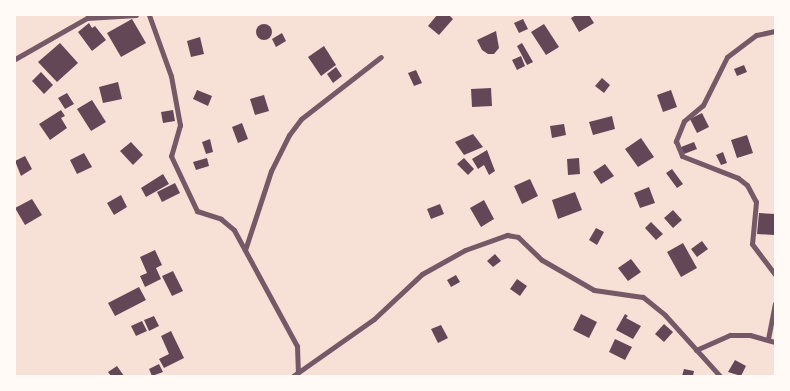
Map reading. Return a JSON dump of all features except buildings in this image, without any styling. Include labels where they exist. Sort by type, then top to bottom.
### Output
[{"type":"street","points":[[15,59],[87,18],[136,15]]},
{"type":"street","points":[[148,15],[170,76],[180,125],[171,156],[197,211],[226,222],[245,250],[297,346],[298,372]]},
{"type":"street","points":[[775,31],[756,35],[727,57],[703,105],[678,131],[676,141],[682,156],[747,185],[756,202],[752,244],[775,274]]},
{"type":"street","points":[[245,250],[271,171],[289,135],[301,118],[381,57]]},
{"type":"street","points":[[293,376],[374,319],[422,274],[465,250],[507,235],[518,237],[542,260],[594,290],[643,297],[665,314],[720,376]]},
{"type":"street","points":[[768,339],[775,304]]},
{"type":"street","points":[[696,350],[730,335],[768,339],[775,342]]}]
